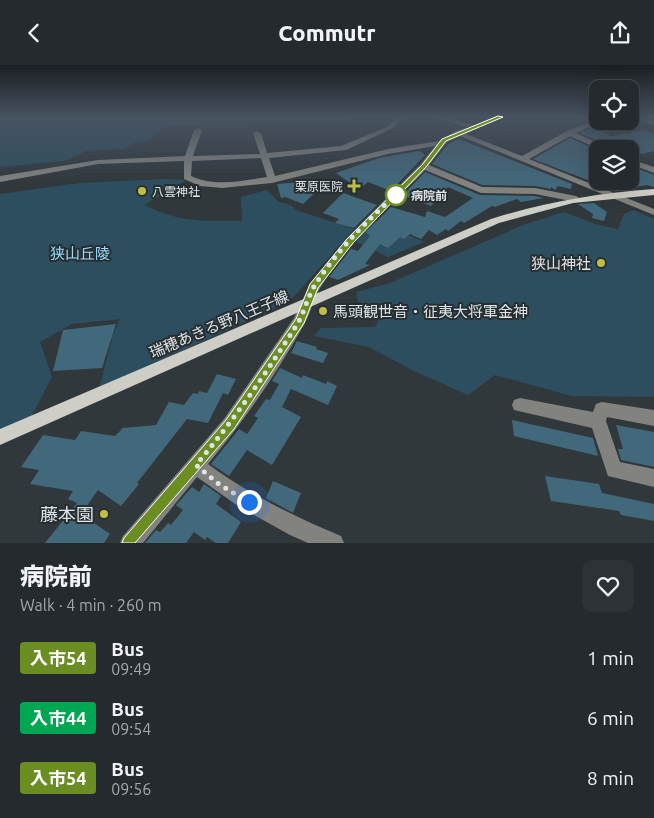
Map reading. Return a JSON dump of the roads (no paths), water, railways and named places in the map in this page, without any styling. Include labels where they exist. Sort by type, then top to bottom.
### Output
[{"type":"main road","name":"瑞穂あきる野八王子線","points":[[0,437],[495,221],[538,207],[576,199],[612,194],[654,192]]},
{"type":"street","points":[[195,139],[188,160],[187,177],[190,181],[220,184],[272,180],[381,153],[441,143],[447,139]]},
{"type":"street","points":[[259,139],[272,180]]},
{"type":"street","points":[[0,179],[98,161],[188,160],[264,156],[351,147],[366,139]]},
{"type":"street","points":[[474,139],[654,212]]},
{"type":"street","points":[[523,159],[559,139]]},
{"type":"street","points":[[130,543],[230,425],[300,320],[314,287],[325,269],[424,166],[441,143]]},
{"type":"street","points":[[639,164],[654,170]]},
{"type":"street","points":[[424,166],[481,190],[535,191],[576,199]]},
{"type":"street","points":[[520,405],[598,421]]},
{"type":"street","points":[[654,418],[602,409],[598,421],[614,470],[654,478]]},
{"type":"street","points":[[196,465],[220,485],[263,511],[334,543]]},
{"type":"place","name":"栗原医院","points":[[354,186]]},
{"type":"place","name":"八雲神社","points":[[142,191]]},
{"type":"place","name":"病院前","points":[[396,195]]},
{"type":"place","name":"狭山神社","points":[[601,263]]},
{"type":"place","name":"馬頭観世音・征夷大将軍金神","points":[[323,311]]},
{"type":"place","name":"藤本園","points":[[104,514]]},
{"type":"park label","name":"狭山丘陵","points":[[80,253]]}]
